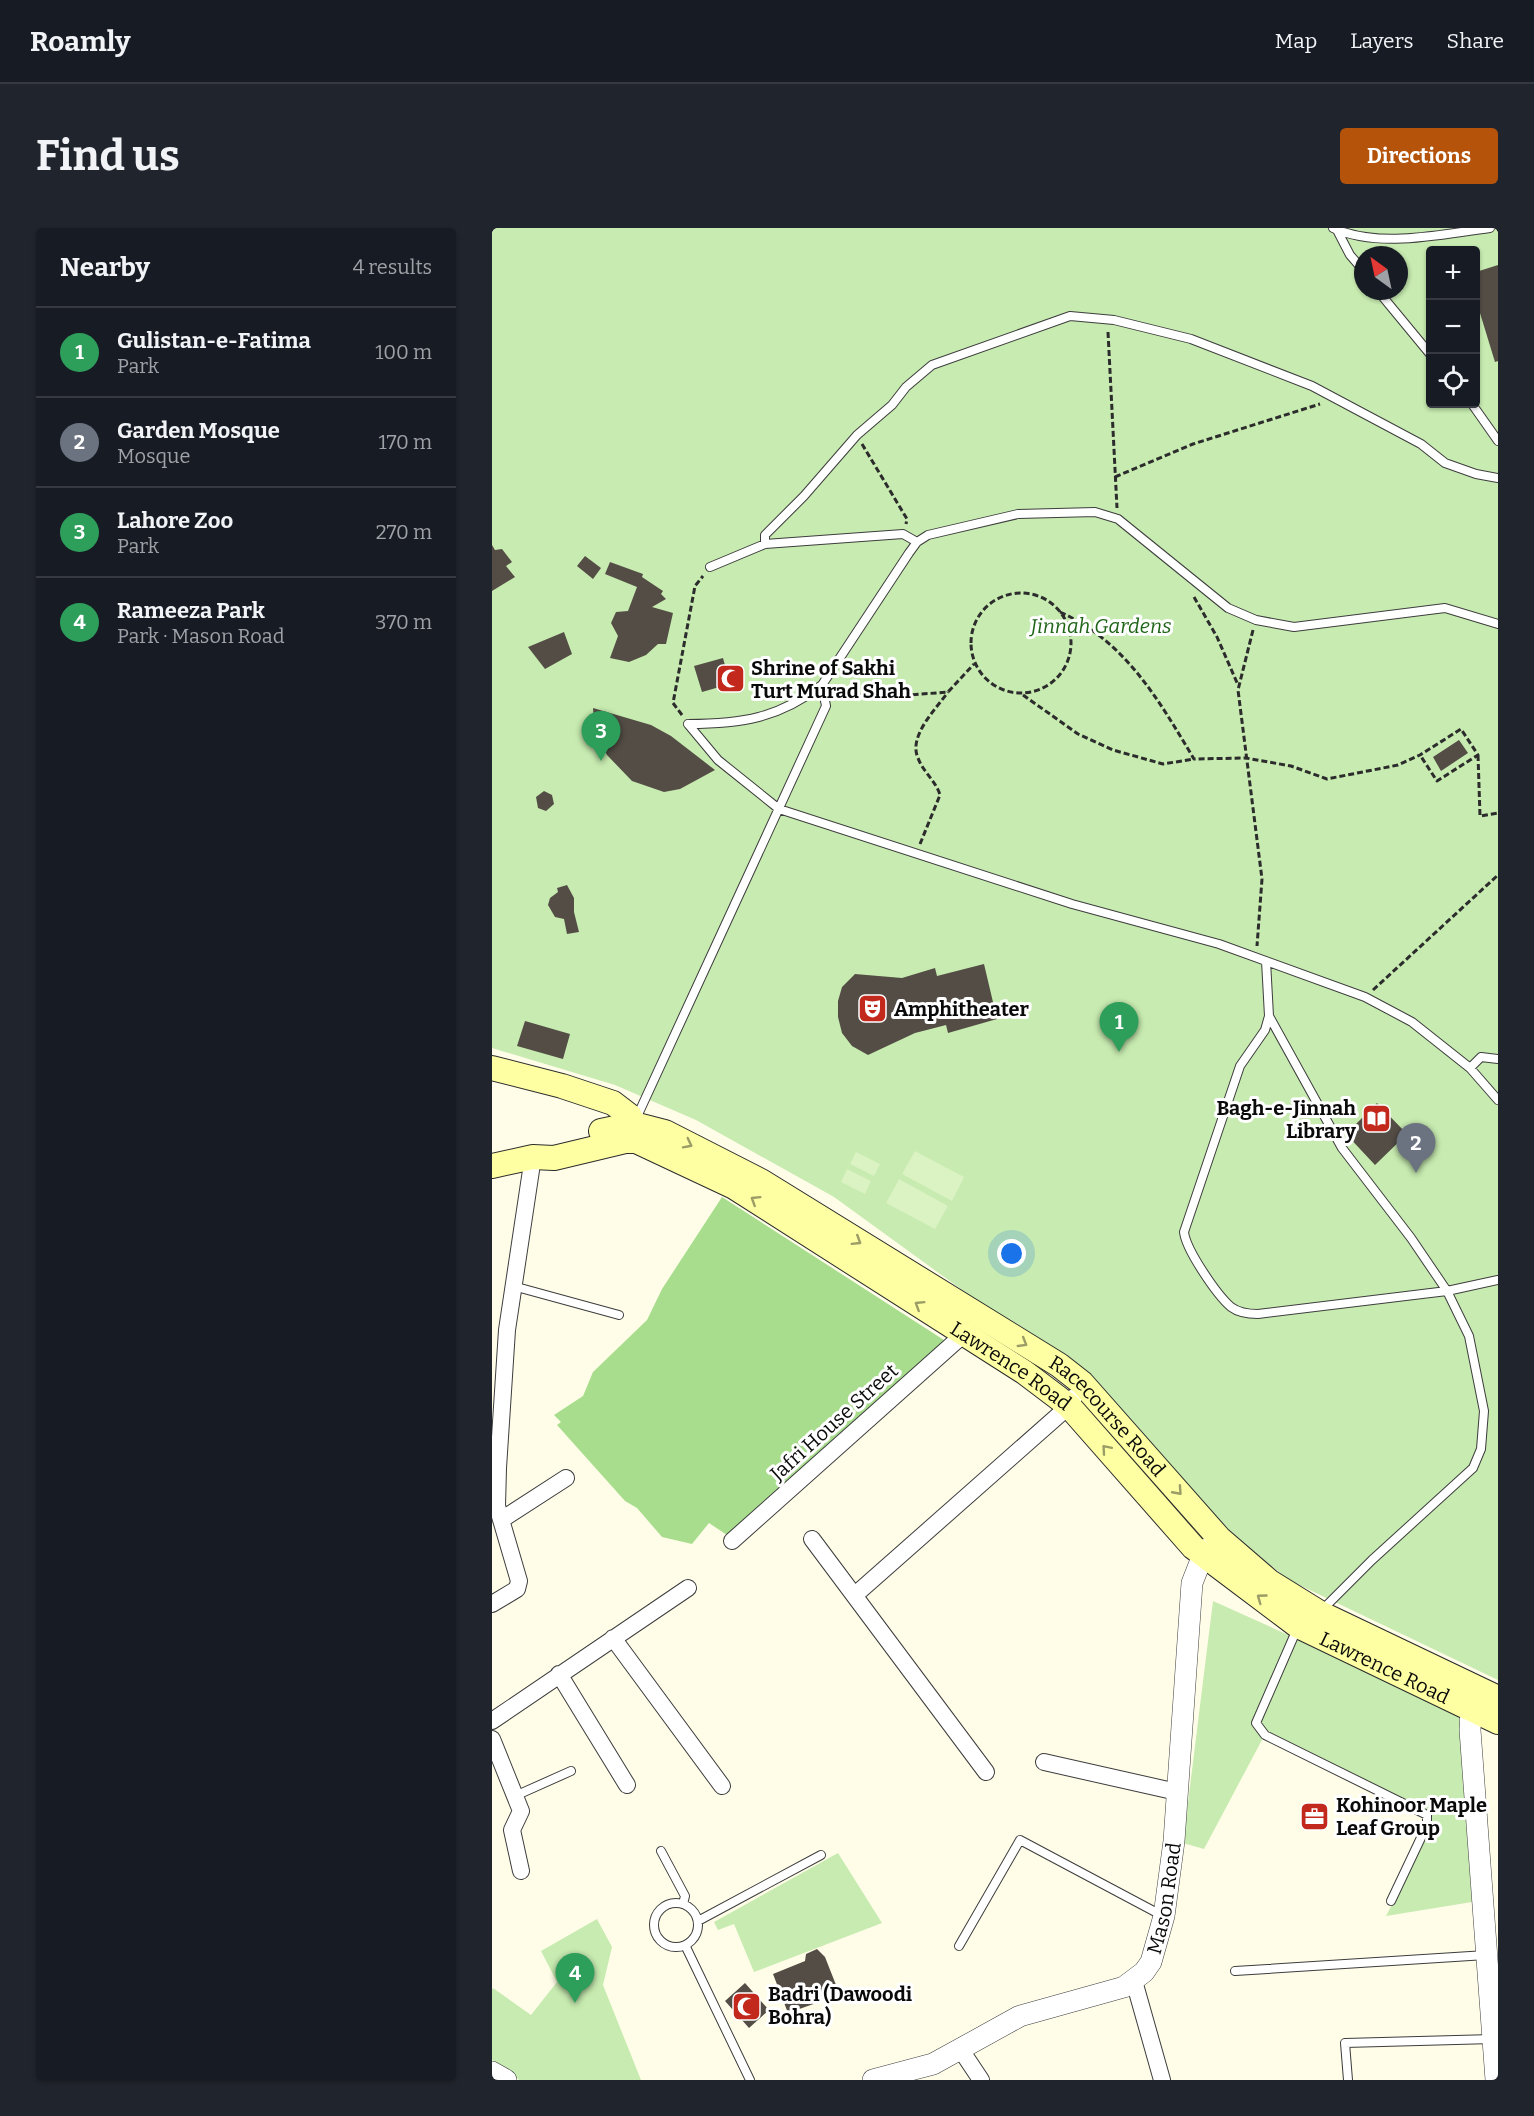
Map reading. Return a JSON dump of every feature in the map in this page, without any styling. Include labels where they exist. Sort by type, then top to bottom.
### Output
[{"type":"main road","name":"Lawrence Road","points":[[492,1068],[619,1106],[635,1132],[734,1187],[1024,1372],[1069,1406],[1193,1547],[1310,1624]]},
{"type":"main road","points":[[596,1098],[604,1109],[600,1131]]},
{"type":"main road","points":[[533,1157],[552,1144],[600,1131],[635,1132]]},
{"type":"main road","points":[[492,1166],[533,1157],[554,1158],[625,1141],[635,1132]]},
{"type":"main road","name":"Racecourse Road","points":[[635,1132],[666,1132],[762,1181],[1059,1365],[1082,1383],[1219,1538],[1270,1582],[1310,1624],[1482,1699]]},
{"type":"main road","name":"Lawrence Road","points":[[1482,1699],[1498,1722]]},
{"type":"street","points":[[492,1604],[518,1589],[519,1581],[497,1513],[507,1330],[533,1157]]},
{"type":"street","name":"Jafri House Street","points":[[732,1541],[964,1334]]},
{"type":"street","points":[[855,1595],[1069,1406],[1082,1383]]},
{"type":"street","points":[[497,1513],[566,1478]]},
{"type":"street","name":"Mason Road","points":[[1134,1981],[1151,1962],[1164,1916],[1178,1792],[1192,1583],[1203,1555],[1219,1538]]},
{"type":"street","points":[[812,1539],[986,1772]]},
{"type":"street","points":[[492,1721],[688,1588]]},
{"type":"street","points":[[613,1638],[722,1786]]},
{"type":"street","points":[[559,1674],[627,1785]]},
{"type":"street","points":[[1482,1699],[1470,1730],[1486,1955],[1496,2039],[1496,2080]]},
{"type":"street","points":[[492,1739],[521,1811],[512,1830],[521,1871]]},
{"type":"street","points":[[1044,1762],[1178,1792]]},
{"type":"street","points":[[873,2080],[933,2064],[1020,2016],[1124,1987],[1134,1981],[1162,2080]]},
{"type":"street","points":[[961,2050],[981,2080]]},
{"type":"street","points":[[492,2072],[506,2080]]},
{"type":"lane","points":[[1335,229],[1363,236],[1412,238],[1490,228]]},
{"type":"lane","points":[[1335,229],[1354,260]]},
{"type":"lane","points":[[1386,300],[1426,348]]},
{"type":"lane","points":[[765,544],[765,535],[804,496],[857,435],[892,405],[918,375],[932,365],[1070,316],[1108,319],[1191,339],[1312,386],[1421,444],[1445,463],[1476,474],[1498,478]]},
{"type":"lane","points":[[1475,408],[1498,441]]},
{"type":"lane","points":[[688,724],[724,724],[786,710],[822,685],[917,542],[928,535],[1018,513],[1095,513],[1118,519],[1228,608],[1256,620],[1294,627],[1445,608],[1498,624]]},
{"type":"lane","points":[[710,567],[765,544],[903,534],[917,542]]},
{"type":"lane","points":[[635,1132],[826,706],[822,685]]},
{"type":"lane","points":[[688,724],[718,760],[779,809],[1072,904],[1256,957],[1365,997],[1412,1022],[1470,1068],[1498,1100]]},
{"type":"lane","points":[[1266,961],[1269,1016],[1264,1030],[1240,1066],[1185,1223],[1184,1232],[1188,1248],[1230,1306],[1246,1314],[1447,1291],[1498,1280]]},
{"type":"lane","points":[[1269,1016],[1342,1148],[1411,1238],[1447,1291],[1469,1336],[1484,1411],[1481,1449],[1473,1468],[1372,1560],[1310,1624],[1256,1723],[1264,1735],[1427,1815],[1427,1825],[1391,1901]]},
{"type":"lane","points":[[1470,1068],[1481,1057],[1498,1059]]},
{"type":"lane","points":[[513,1286],[619,1315]]},
{"type":"lane","points":[[515,1796],[571,1771]]},
{"type":"lane","points":[[959,1946],[1020,1840],[1164,1916]]},
{"type":"lane","points":[[661,1851],[685,1896],[683,1904]]},
{"type":"lane","points":[[698,1921],[821,1855]]},
{"type":"lane","points":[[683,1904],[691,1909],[698,1921],[695,1936],[685,1945],[675,1947],[666,1944],[658,1937],[655,1928],[660,1910],[668,1905],[683,1904]]},
{"type":"lane","points":[[685,1945],[750,2080]]},
{"type":"lane","points":[[1234,1971],[1486,1955]]},
{"type":"lane","points":[[1348,2080],[1345,2043],[1496,2039]]},
{"type":"path","points":[[1108,319],[1118,519]]},
{"type":"path","points":[[1115,477],[1193,444],[1294,414],[1334,398]]},
{"type":"path","points":[[857,435],[907,519],[903,534]]},
{"type":"path","points":[[688,724],[673,703],[696,586],[710,567]]},
{"type":"path","points":[[1189,590],[1217,637],[1239,687],[1262,879],[1256,957]]},
{"type":"path","points":[[1019,592],[1039,596],[1056,606],[1060,612],[1067,622],[1072,642],[1068,661],[1058,678],[1041,690],[1022,694],[1002,691],[985,681],[974,664],[969,645],[973,625],[983,608],[1000,597],[1019,592]]},
{"type":"path","points":[[1060,612],[1082,622],[1119,650],[1164,709],[1194,759]]},
{"type":"path","points":[[1239,687],[1256,620]]},
{"type":"path","points":[[916,854],[940,795],[938,787],[917,757],[916,742],[948,692],[974,664]]},
{"type":"path","points":[[822,685],[872,698],[948,692]]},
{"type":"path","points":[[1022,694],[1078,734],[1113,750],[1163,764],[1194,759],[1246,758],[1292,766],[1328,779],[1398,765],[1420,755],[1461,729],[1478,755],[1480,816],[1498,813]]},
{"type":"path","points":[[1420,755],[1437,781],[1478,755]]},
{"type":"path","points":[[1365,997],[1498,875]]},
{"type":"green space","name":"Jinnah Gardens","points":[[492,228],[1498,228],[1498,1680],[1289,1580],[1228,1531],[987,1308],[834,1197],[696,1120],[615,1085],[492,1048]]},
{"type":"green space","points":[[915,1151],[964,1177],[952,1201],[902,1174]]},
{"type":"green space","points":[[856,1152],[880,1164],[874,1176],[850,1164]]},
{"type":"green space","points":[[847,1169],[871,1181],[865,1194],[841,1182]]},
{"type":"green space","points":[[899,1179],[948,1206],[935,1229],[886,1203]]},
{"type":"green space","points":[[722,1197],[947,1342],[727,1535],[709,1523],[692,1544],[662,1537],[637,1508],[625,1501],[557,1425],[561,1422],[554,1415],[583,1396],[593,1372],[647,1320],[662,1289]]},
{"type":"green space","points":[[1213,1601],[1459,1712],[1472,1902],[1386,1916],[1407,1876],[1427,1824],[1418,1813],[1263,1738],[1204,1849],[1183,1843]]},
{"type":"green space","points":[[838,1853],[882,1923],[754,1972],[734,1924],[718,1930],[714,1922]]},
{"type":"green space","points":[[597,1919],[612,1947],[603,1985],[641,2080],[519,2080],[507,2068],[492,2060],[492,1990],[493,1988],[531,2015],[557,1982],[541,1951]]},
{"type":"building","points":[[1498,265],[1498,361],[1495,362],[1480,313],[1480,271]]},
{"type":"building","points":[[492,545],[495,550],[502,549],[512,562],[506,566],[515,577],[492,591]]},
{"type":"building","points":[[585,556],[601,568],[593,579],[577,566]]},
{"type":"building","points":[[610,562],[643,574],[642,577],[663,591],[661,594],[666,599],[652,607],[673,613],[666,644],[658,644],[646,655],[629,662],[610,658],[618,636],[611,623],[616,612],[628,611],[637,587],[605,574]]},
{"type":"building","points":[[564,632],[572,654],[545,669],[528,647]]},
{"type":"building","points":[[723,658],[730,684],[702,692],[694,666]]},
{"type":"building","points":[[593,708],[651,725],[671,736],[715,770],[680,789],[664,792],[632,781],[607,755],[595,731]]},
{"type":"building","points":[[1459,740],[1468,753],[1441,771],[1433,757]]},
{"type":"building","points":[[544,791],[552,795],[554,804],[546,811],[538,808],[536,797]]},
{"type":"building","points":[[567,885],[574,898],[574,912],[579,932],[567,934],[564,919],[555,917],[548,905],[550,898],[558,892],[557,888]]},
{"type":"building","points":[[984,964],[997,1019],[948,1033],[946,1025],[915,1033],[868,1055],[852,1046],[842,1033],[838,1017],[838,1001],[842,987],[855,974],[902,978],[935,968],[937,976]]},
{"type":"building","points":[[525,1021],[570,1034],[563,1059],[517,1046]]},
{"type":"building","name":"Bagh-e-Jinnah Library","points":[[1377,1103],[1407,1134],[1375,1165],[1346,1134]]},
{"type":"building","points":[[817,1949],[825,1957],[838,1990],[819,1997],[822,2001],[788,2013],[773,1974],[805,1961],[806,1954]]},
{"type":"building","name":"Badri (Dawoodi Bohra)","points":[[745,1983],[769,2010],[749,2028],[725,2001]]},
{"type":"place","name":"Shrine of Sakhi Turt Murad Shah","points":[[730,679]]},
{"type":"place","name":"Lahore Zoo","points":[[601,761]]},
{"type":"place","name":"Amphitheater","points":[[873,1009]]},
{"type":"place","name":"Gulistan-e-Fatima","points":[[1119,1052]]},
{"type":"place","name":"Bagh-e-Jinnah Library","points":[[1377,1119]]},
{"type":"place","name":"Garden Mosque","points":[[1416,1173]]},
{"type":"place","name":"Kohinoor Maple Leaf Group","points":[[1315,1817]]},
{"type":"place","name":"Rameeza Park","points":[[575,2003]]},
{"type":"place","name":"Badri (Dawoodi Bohra)","points":[[747,2006]]}]
